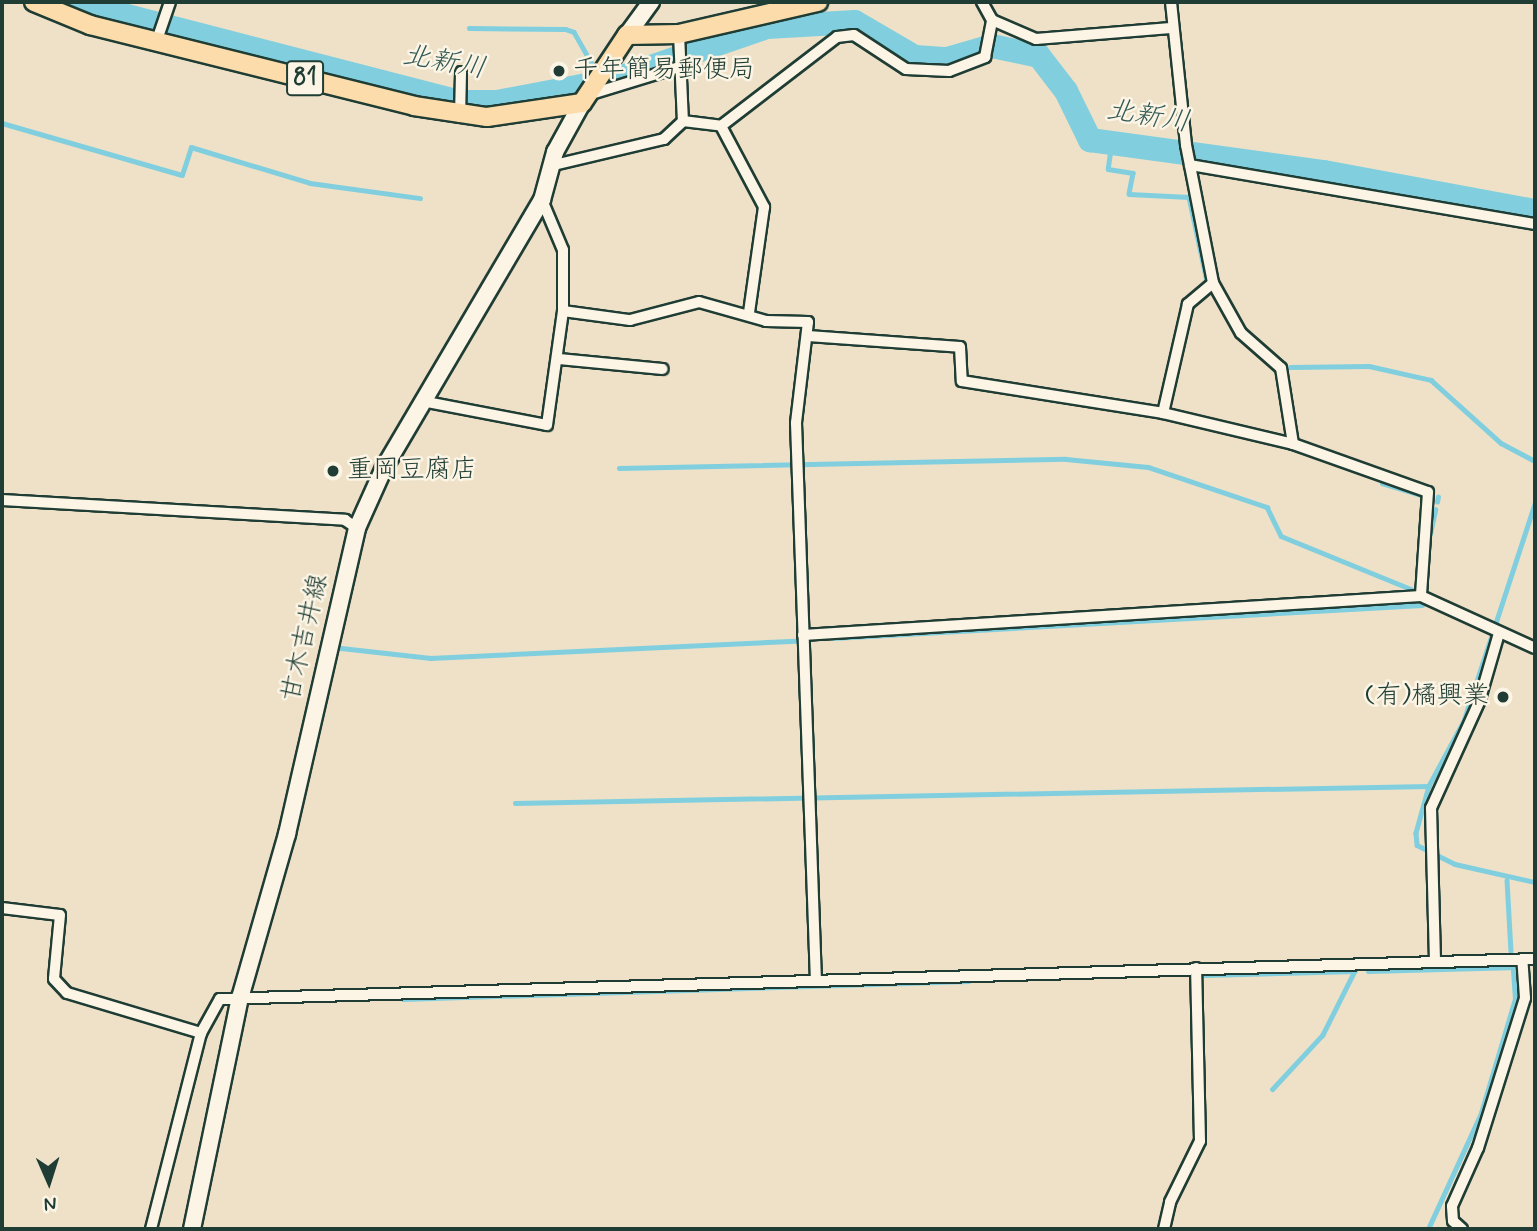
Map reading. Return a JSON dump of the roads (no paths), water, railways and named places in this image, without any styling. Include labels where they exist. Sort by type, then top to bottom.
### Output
[{"type":"main road","name":"81","points":[[34,2],[90,25],[158,38],[461,113],[585,99]]},
{"type":"main road","points":[[585,99],[651,2]]},
{"type":"main road","points":[[627,35],[680,39],[818,2]]},
{"type":"main road","name":"甘木吉井線","points":[[192,1229],[240,998],[286,834],[357,528],[422,401],[542,200],[554,165],[585,99]]},
{"type":"street","points":[[158,38],[170,2]]},
{"type":"street","points":[[683,121],[721,126],[837,37],[854,35],[906,69],[949,71],[988,52],[992,20],[982,2]]},
{"type":"street","points":[[1171,2],[1171,28],[1186,145],[1209,286],[1241,333],[1281,368],[1293,444]]},
{"type":"street","points":[[992,20],[1036,39],[1171,28]]},
{"type":"street","points":[[554,165],[664,139],[683,121],[680,39]]},
{"type":"street","points":[[585,99],[682,66]]},
{"type":"street","points":[[461,72],[461,113]]},
{"type":"street","points":[[721,126],[764,207],[749,313]]},
{"type":"street","points":[[1189,162],[1535,224]]},
{"type":"street","points":[[422,401],[540,428],[553,413],[564,311],[563,250],[542,200]]},
{"type":"street","points":[[1163,413],[1188,304],[1209,286]]},
{"type":"street","points":[[564,311],[630,320],[699,302],[749,313],[766,321],[808,323],[797,471],[816,981]]},
{"type":"street","points":[[808,336],[960,346],[962,381],[1163,413],[1293,444],[1428,492],[1422,591]]},
{"type":"street","points":[[559,359],[663,369]]},
{"type":"street","points":[[2,500],[345,520],[357,528]]},
{"type":"street","points":[[803,635],[1422,591],[1487,628],[1535,648]]},
{"type":"street","points":[[1435,961],[1431,808],[1479,702],[1499,633]]},
{"type":"street","points":[[2,908],[60,915],[54,979],[67,993],[201,1033]]},
{"type":"street","points":[[1462,1229],[1453,1221],[1452,1206],[1478,1148],[1525,998],[1522,959]]},
{"type":"street","points":[[151,1229],[201,1033],[213,1003],[240,998],[1535,959]]},
{"type":"street","points":[[1164,1229],[1201,1134],[1196,968]]},
{"type":"waterway","name":"北新川","points":[[73,2],[460,102],[497,102],[613,80],[767,27],[855,22],[915,57],[947,59],[992,46],[1039,56],[1066,91],[1090,140],[1324,172],[1535,211]]},
{"type":"waterway","points":[[469,28],[565,29],[574,32],[595,69]]},
{"type":"waterway","points":[[2,123],[182,175],[191,147],[310,183],[420,198]]},
{"type":"waterway","points":[[1112,142],[1108,169],[1133,173],[1129,194],[1189,197],[1207,281]]},
{"type":"waterway","points":[[1290,367],[1369,366],[1431,380],[1501,443],[1535,461]]},
{"type":"waterway","points":[[1285,423],[1287,439]]},
{"type":"waterway","points":[[619,468],[1066,459],[1148,467],[1267,507],[1281,536],[1470,613]]},
{"type":"waterway","points":[[1382,483],[1421,495]]},
{"type":"waterway","points":[[1437,502],[1438,497]]},
{"type":"waterway","points":[[1535,504],[1464,721],[1429,786],[1416,833],[1417,845],[1455,864],[1535,882]]},
{"type":"waterway","points":[[1430,534],[1435,510]]},
{"type":"waterway","points":[[833,638],[1422,605]]},
{"type":"waterway","points":[[341,648],[430,658],[796,641]]},
{"type":"waterway","points":[[515,803],[1429,786]]},
{"type":"waterway","points":[[1507,880],[1511,951]]},
{"type":"waterway","points":[[1368,971],[1518,967]]},
{"type":"waterway","points":[[1428,1229],[1481,1113],[1515,999],[1513,970]]},
{"type":"waterway","points":[[1204,975],[1355,971],[1323,1035],[1273,1089]]},
{"type":"waterway","points":[[403,999],[969,981]]},
{"type":"place","name":"千年簡易郵便局","points":[[559,71]]},
{"type":"place","name":"重岡豆腐店","points":[[333,471]]},
{"type":"place","name":"(有)橘興業","points":[[1503,697]]}]
